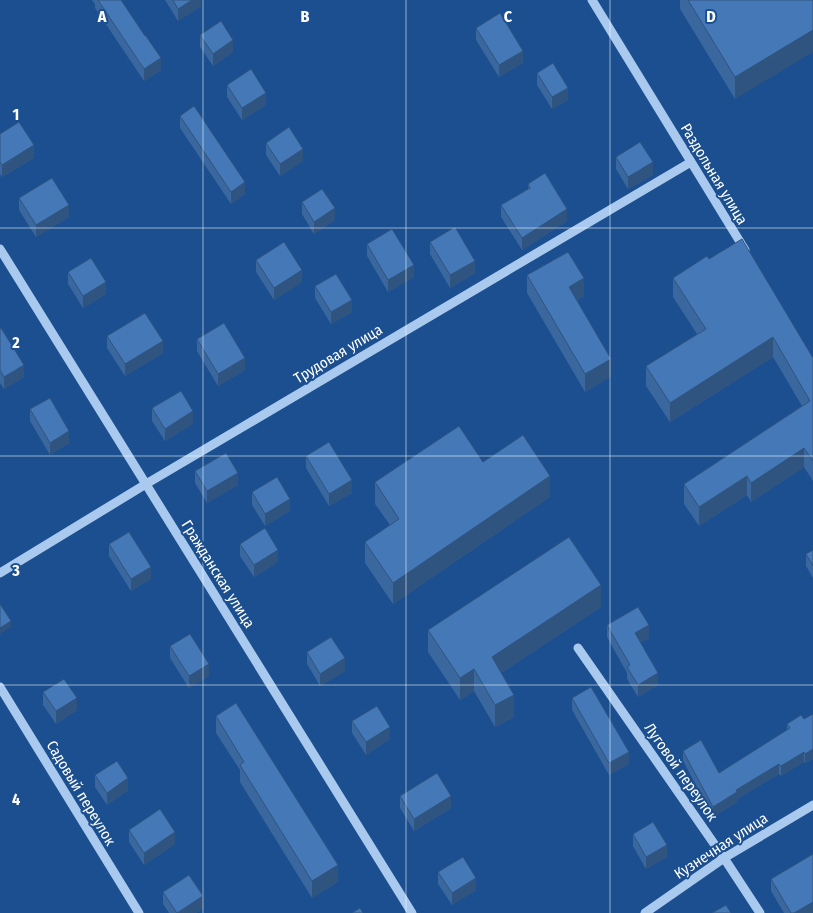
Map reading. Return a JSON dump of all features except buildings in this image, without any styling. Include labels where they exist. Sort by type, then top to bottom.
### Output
[{"type":"street","name":"Раздольная улица","points":[[592,0],[752,262]]},
{"type":"street","name":"Трудовая улица","points":[[0,573],[146,484],[691,162]]},
{"type":"street","name":"Гражданская улица","points":[[0,249],[412,913]]},
{"type":"street","name":"Луговой переулок","points":[[578,648],[760,913]]},
{"type":"street","name":"Садовый переулок","points":[[0,687],[138,913]]},
{"type":"street","name":"Кузнечная улица","points":[[645,913],[724,858],[813,805]]}]
